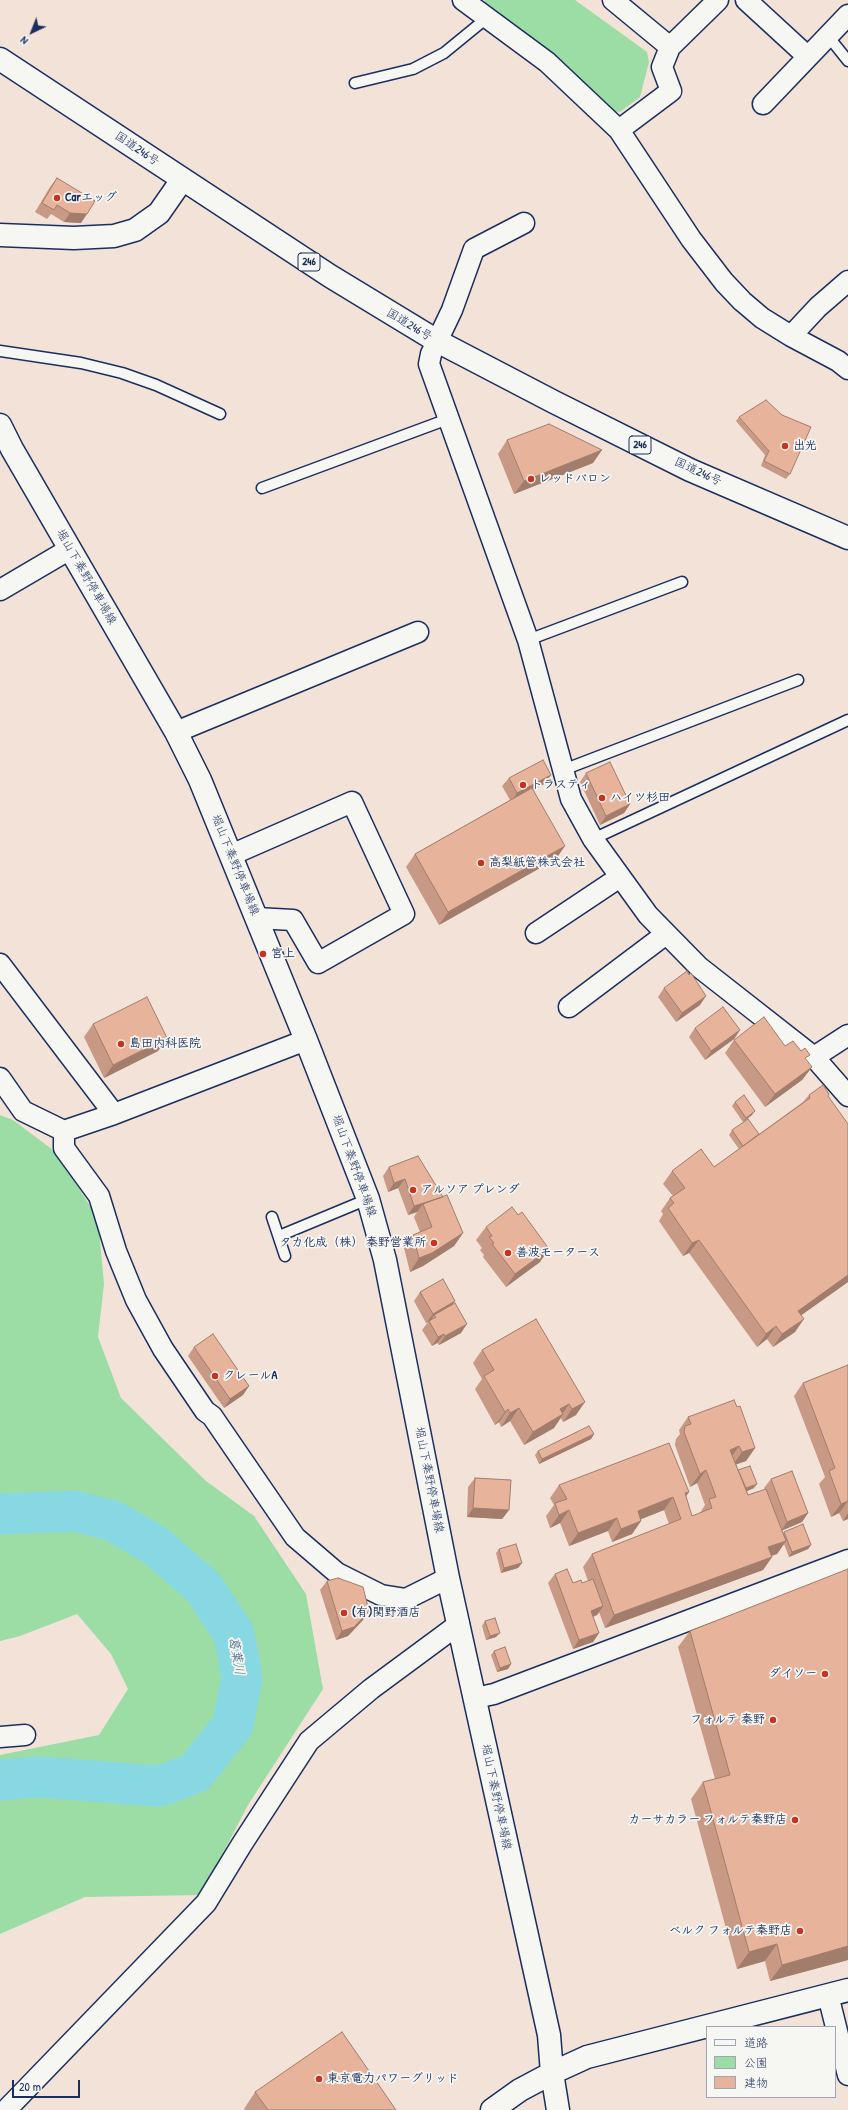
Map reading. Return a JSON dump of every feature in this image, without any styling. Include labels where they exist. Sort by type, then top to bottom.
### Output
[{"type":"main road","name":"国道246号","points":[[0,59],[330,276],[438,341],[554,402],[690,470],[848,538]]},
{"type":"main road","points":[[0,235],[74,238],[114,236],[135,230],[159,213],[182,180]]},
{"type":"main road","name":"堀山下秦野停車場線","points":[[0,425],[12,449],[176,732],[200,780],[306,1040],[368,1200],[385,1260],[448,1578],[549,2035],[552,2073],[558,2110]]},
{"type":"main road","points":[[709,2026],[838,1993]]},
{"type":"main road","points":[[492,2110],[520,2090],[587,2057],[706,2027]]},
{"type":"street","points":[[463,0],[547,62],[619,130],[691,239],[724,282],[742,301],[762,318],[791,336],[838,361],[848,369]]},
{"type":"street","points":[[613,0],[670,47]]},
{"type":"street","points":[[619,130],[671,90],[662,67],[670,47],[718,0]]},
{"type":"street","points":[[746,0],[807,56]]},
{"type":"street","points":[[763,104],[807,56],[848,15]]},
{"type":"street","points":[[524,223],[474,249],[452,310],[431,354],[429,364],[528,640],[571,799],[593,839],[648,915],[699,967],[814,1057],[848,1096]]},
{"type":"street","points":[[791,336],[818,307],[848,280]]},
{"type":"street","points":[[2,583],[70,549]]},
{"type":"street","points":[[176,732],[418,632]]},
{"type":"street","points":[[231,855],[352,802],[404,914],[318,964],[293,920],[256,918]]},
{"type":"street","points":[[536,933],[620,877]]},
{"type":"street","points":[[569,1007],[666,934]]},
{"type":"street","points":[[4,975],[114,1114]]},
{"type":"street","points":[[814,1057],[848,1035]]},
{"type":"street","points":[[0,1078],[6,1097],[23,1111],[64,1131],[114,1114],[306,1040]]},
{"type":"street","points":[[64,1131],[64,1148],[99,1196],[118,1258],[136,1300],[163,1349],[205,1411],[217,1422],[295,1537],[337,1573],[381,1595],[406,1599],[448,1578]]},
{"type":"street","points":[[475,1698],[501,1691],[848,1560]]},
{"type":"street","points":[[6,2110],[206,1903],[242,1844],[309,1741],[371,1689],[459,1624]]},
{"type":"street","points":[[0,1737],[25,1735]]},
{"type":"street","points":[[838,1993],[848,2075]]},
{"type":"lane","points":[[355,83],[413,69],[444,53],[488,17]]},
{"type":"lane","points":[[828,36],[848,61]]},
{"type":"lane","points":[[0,351],[81,363],[122,373],[156,385],[220,414]]},
{"type":"lane","points":[[262,488],[448,419]]},
{"type":"lane","points":[[528,640],[682,582]]},
{"type":"lane","points":[[563,770],[798,680]]},
{"type":"lane","points":[[593,839],[848,720]]},
{"type":"lane","points":[[279,1236],[368,1200]]},
{"type":"lane","points":[[272,1217],[285,1256]]},
{"type":"green space","points":[[485,0],[575,0],[647,52],[649,62],[640,97],[620,112],[610,111],[553,55],[484,2]]},
{"type":"green space","points":[[0,1115],[13,1120],[57,1153],[98,1219],[104,1284],[98,1337],[121,1398],[206,1481],[254,1516],[306,1594],[323,1689],[248,1805],[201,1895],[85,1897],[0,1934],[0,1755],[99,1735],[128,1689],[111,1654],[77,1614],[20,1636],[0,1641]]},
{"type":"building","points":[[57,178],[95,201],[87,214],[70,213],[57,205],[54,210],[42,203]]},
{"type":"building","points":[[766,400],[782,415],[811,427],[790,474],[764,461],[769,451],[739,417]]},
{"type":"building","points":[[549,424],[602,450],[524,481],[507,440]]},
{"type":"building","points":[[543,760],[551,775],[517,793],[509,778]]},
{"type":"building","points":[[610,762],[630,804],[606,816],[586,773]]},
{"type":"building","name":"高梨紙管株式会社","points":[[532,788],[565,846],[448,912],[415,854]]},
{"type":"building","points":[[687,971],[689,975],[691,973],[706,996],[682,1013],[664,988]]},
{"type":"building","name":"島田内科医院","points":[[147,997],[167,1038],[113,1065],[93,1024]]},
{"type":"building","points":[[723,1007],[740,1030],[711,1051],[695,1028]]},
{"type":"building","points":[[764,1017],[785,1046],[793,1041],[801,1051],[805,1048],[810,1055],[805,1058],[812,1067],[775,1094],[734,1040]]},
{"type":"building","points":[[823,1085],[829,1094],[828,1096],[848,1124],[848,1275],[798,1311],[804,1319],[782,1334],[776,1326],[766,1334],[699,1240],[692,1243],[668,1208],[674,1203],[670,1198],[685,1188],[672,1171],[701,1149],[714,1167],[810,1098],[809,1095]]},
{"type":"building","points":[[744,1095],[755,1111],[746,1118],[735,1102]]},
{"type":"building","points":[[748,1119],[759,1134],[743,1146],[732,1130]]},
{"type":"building","points":[[418,1156],[443,1197],[414,1206],[405,1179],[394,1183],[389,1167]]},
{"type":"building","points":[[447,1195],[463,1233],[432,1253],[419,1258],[413,1235],[432,1227],[423,1204]]},
{"type":"building","points":[[512,1207],[518,1215],[522,1212],[549,1249],[515,1274],[492,1244],[494,1243],[489,1237],[492,1236],[486,1227]]},
{"type":"building","points":[[443,1279],[455,1301],[433,1314],[420,1292]]},
{"type":"building","points":[[455,1303],[467,1324],[445,1336],[444,1334],[438,1337],[429,1321],[436,1317],[434,1315]]},
{"type":"building","points":[[536,1319],[585,1402],[572,1409],[569,1404],[560,1409],[563,1414],[533,1432],[519,1408],[510,1413],[508,1409],[505,1412],[484,1376],[494,1370],[482,1350]]},
{"type":"building","points":[[213,1334],[249,1386],[230,1399],[194,1347]]},
{"type":"building","points":[[848,1365],[848,1501],[841,1504],[829,1471],[835,1468],[803,1383]]},
{"type":"building","points":[[734,1400],[737,1407],[740,1406],[755,1448],[742,1452],[739,1446],[730,1450],[748,1495],[766,1489],[786,1541],[768,1547],[772,1557],[614,1615],[592,1554],[681,1519],[673,1497],[638,1511],[641,1521],[621,1529],[617,1518],[578,1533],[569,1510],[559,1515],[555,1503],[567,1499],[559,1485],[669,1443],[689,1492],[685,1493],[692,1516],[712,1508],[709,1499],[716,1497],[706,1470],[700,1474],[684,1432],[685,1426],[691,1424],[688,1417]]},
{"type":"building","points":[[589,1426],[594,1434],[542,1459],[538,1451]]},
{"type":"building","points":[[750,1466],[757,1484],[746,1488],[738,1470]]},
{"type":"building","points":[[792,1471],[808,1513],[787,1522],[771,1479]]},
{"type":"building","points":[[475,1478],[511,1480],[509,1510],[473,1508]]},
{"type":"building","points":[[803,1524],[811,1545],[792,1552],[784,1532]]},
{"type":"building","points":[[516,1544],[522,1563],[504,1568],[499,1549]]},
{"type":"building","points":[[567,1569],[573,1583],[581,1580],[582,1583],[593,1579],[603,1606],[591,1611],[599,1633],[579,1640],[555,1574]]},
{"type":"building","name":"フォルテ 秦野","points":[[848,1569],[848,1946],[782,1965],[777,1944],[749,1952],[703,1782],[730,1775],[690,1631]]},
{"type":"building","name":"(有)関野酒店","points":[[338,1578],[363,1587],[369,1611],[354,1627],[342,1631],[327,1581]]},
{"type":"building","points":[[495,1618],[500,1633],[490,1636],[485,1621]]},
{"type":"building","points":[[505,1647],[511,1664],[500,1668],[494,1651]]},
{"type":"building","name":"東京電力パワーグリッド","points":[[342,2032],[396,2110],[268,2110],[255,2092]]},
{"type":"waterway","name":"葛葉川","points":[[0,1514],[74,1511],[113,1521],[156,1546],[204,1588],[234,1634],[242,1677],[233,1725],[195,1773],[160,1786],[39,1777],[0,1780]]},
{"type":"place","name":"Carエッグ","points":[[57,198]]},
{"type":"place","name":"出光","points":[[785,446]]},
{"type":"place","name":"レッドバロン","points":[[531,479]]},
{"type":"place","name":"トラスティ","points":[[523,785]]},
{"type":"place","name":"ハイツ杉田","points":[[602,798]]},
{"type":"place","name":"高梨紙管株式会社","points":[[481,863]]},
{"type":"place","name":"宮上","points":[[263,954]]},
{"type":"place","name":"島田内科医院","points":[[121,1044]]},
{"type":"place","name":"アルソア プレンダ","points":[[413,1190]]},
{"type":"place","name":"タカ化成（株） 秦野営業所","points":[[434,1243]]},
{"type":"place","name":"善波モータース","points":[[508,1253]]},
{"type":"place","name":"クレールA","points":[[215,1376]]},
{"type":"place","name":"(有)関野酒店","points":[[344,1613]]},
{"type":"place","name":"ダイソー","points":[[825,1674]]},
{"type":"place","name":"フォルテ 秦野","points":[[773,1720]]},
{"type":"place","name":"カーサカラー フォルテ秦野店","points":[[795,1820]]},
{"type":"place","name":"ベルク フォルテ秦野店","points":[[800,1931]]},
{"type":"place","name":"東京電力パワーグリッド","points":[[319,2079]]}]
